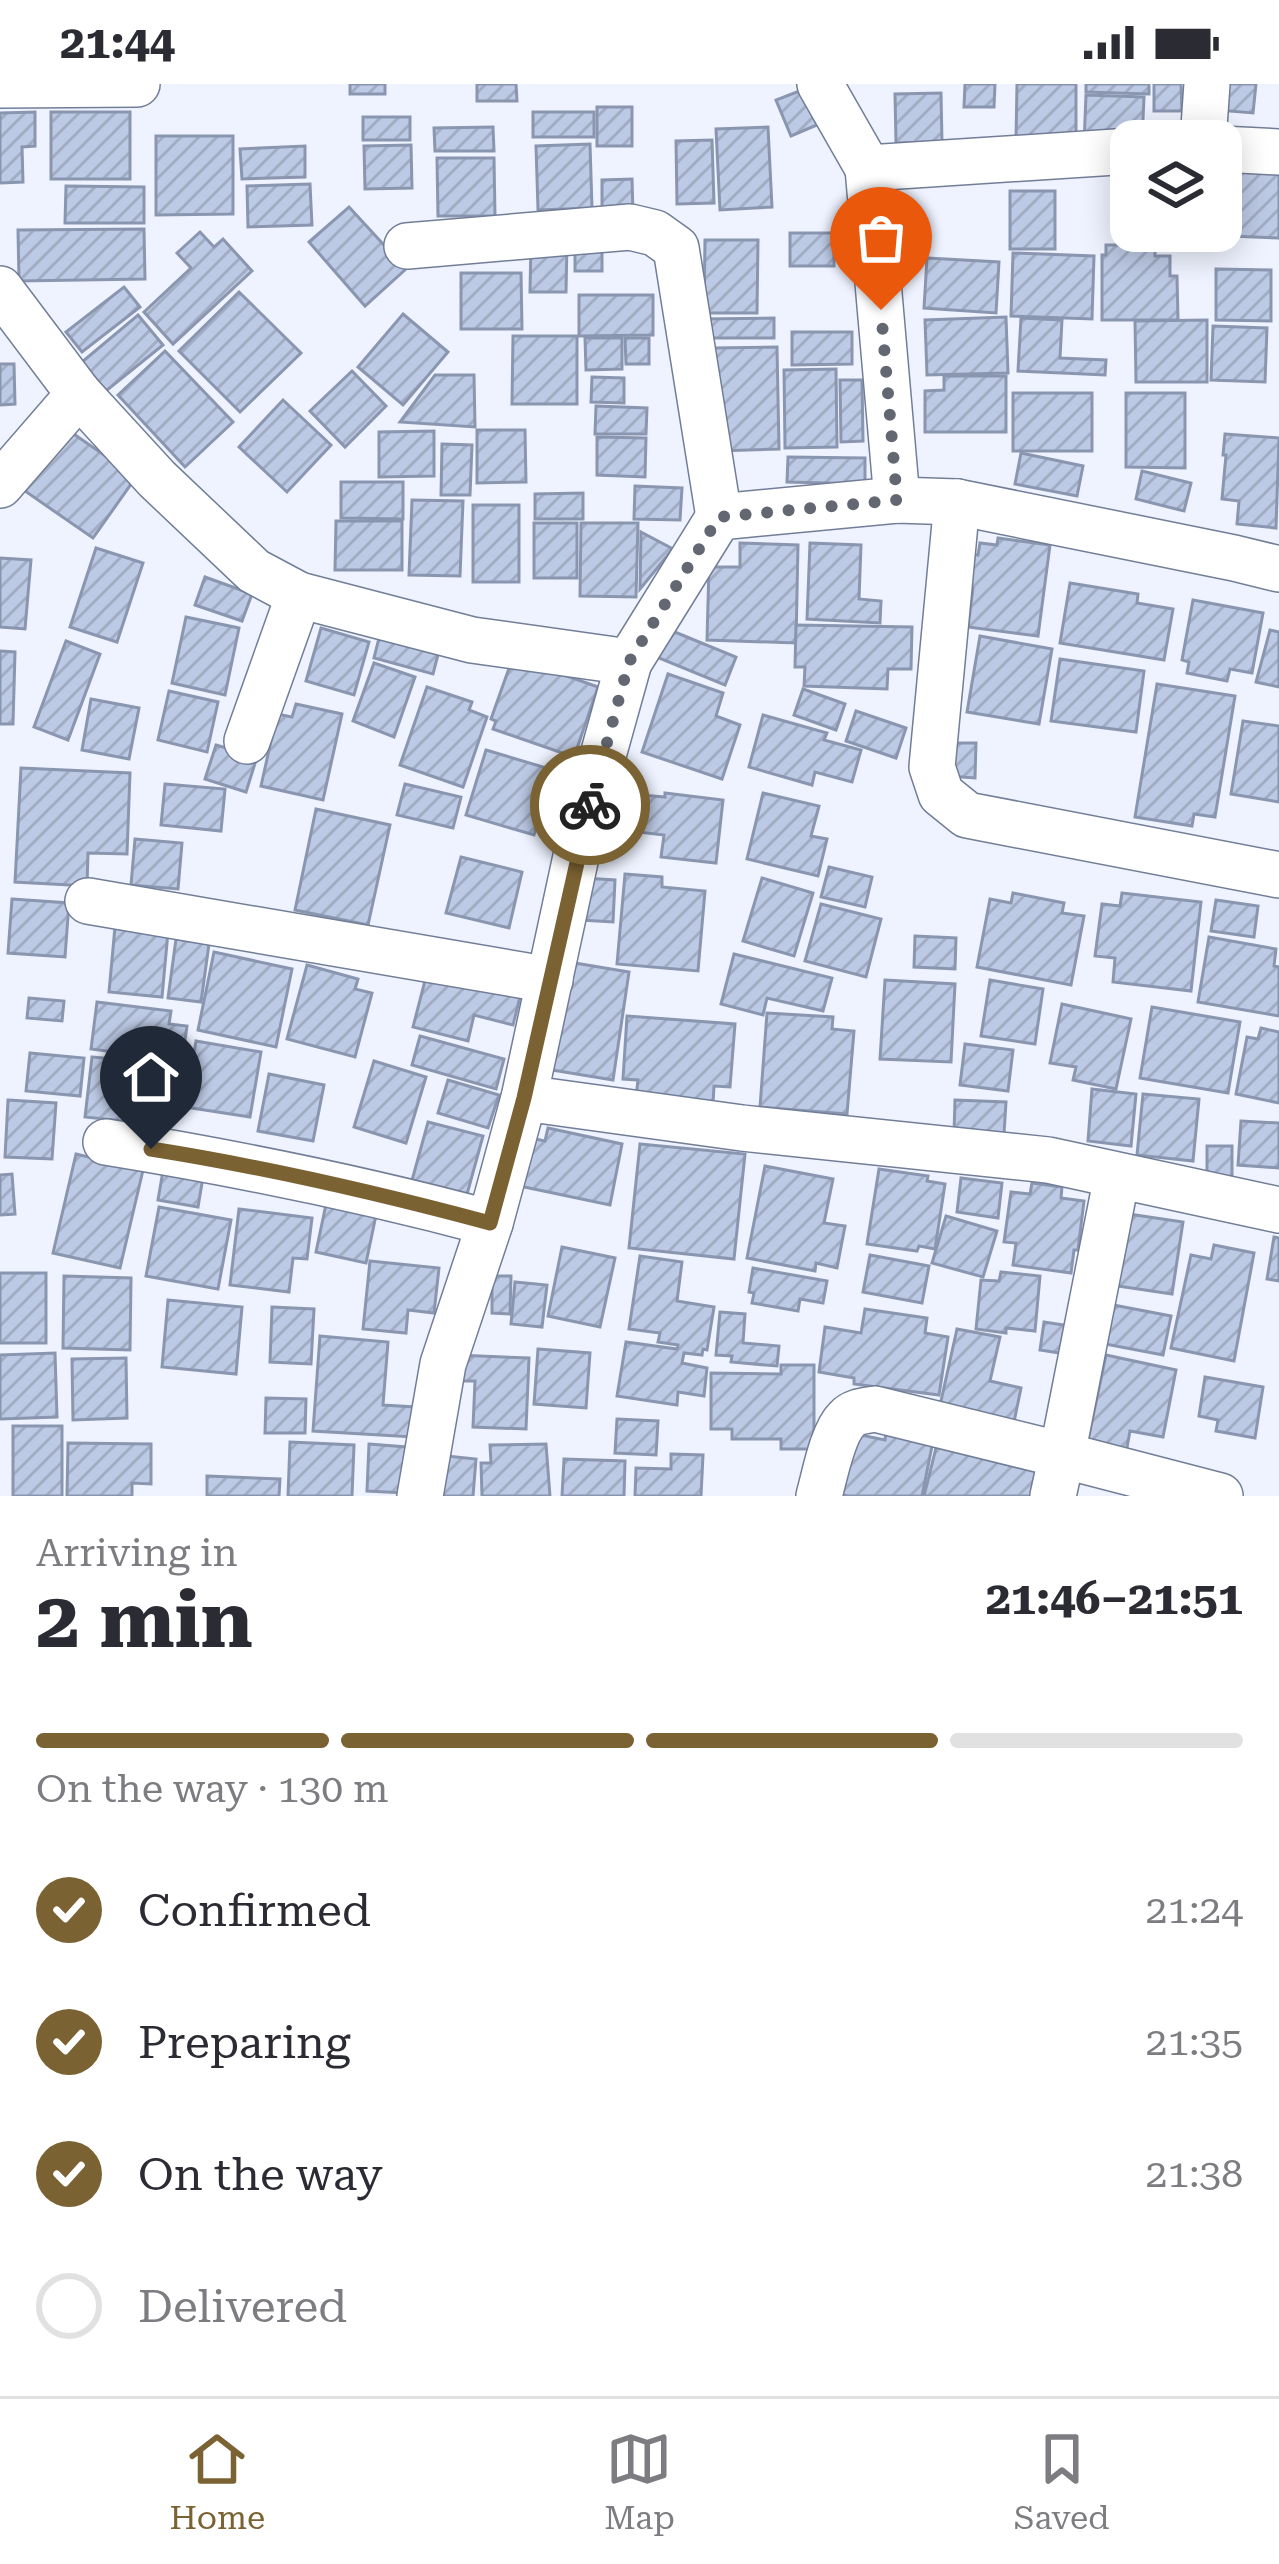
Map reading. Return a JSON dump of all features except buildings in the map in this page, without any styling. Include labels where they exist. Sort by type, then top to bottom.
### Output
[{"type":"street","points":[[0,85],[137,84]]},
{"type":"street","points":[[820,84],[868,169],[897,500]]},
{"type":"street","points":[[1204,120],[1207,84]]},
{"type":"street","points":[[1242,150],[1279,152]]},
{"type":"street","points":[[868,169],[1110,152]]},
{"type":"street","points":[[407,246],[630,227],[655,233],[676,248],[719,517],[629,662],[580,838],[524,1098],[490,1223],[442,1364],[420,1496]]},
{"type":"street","points":[[0,289],[79,394],[157,479],[254,572],[299,595],[472,640],[629,662]]},
{"type":"street","points":[[0,484],[79,394]]},
{"type":"street","points":[[719,517],[897,500],[957,502],[1279,569]]},
{"type":"street","points":[[957,502],[932,767],[941,794],[967,815],[1279,875]]},
{"type":"street","points":[[247,741],[299,595]]},
{"type":"street","points":[[88,901],[550,980]]},
{"type":"street","points":[[524,1098],[742,1128],[1048,1160],[1279,1210]]},
{"type":"street","points":[[106,1142],[240,1163],[490,1223]]},
{"type":"street","points":[[1058,1475],[1117,1176]]},
{"type":"street","points":[[819,1496],[844,1421],[875,1409],[1058,1475],[1220,1496]]},
{"type":"way so far","points":[[590,805],[629,662],[719,517],[897,500],[881,310]]},
{"type":"route","points":[[151,1149],[240,1163],[490,1223],[524,1098],[590,805]]}]
